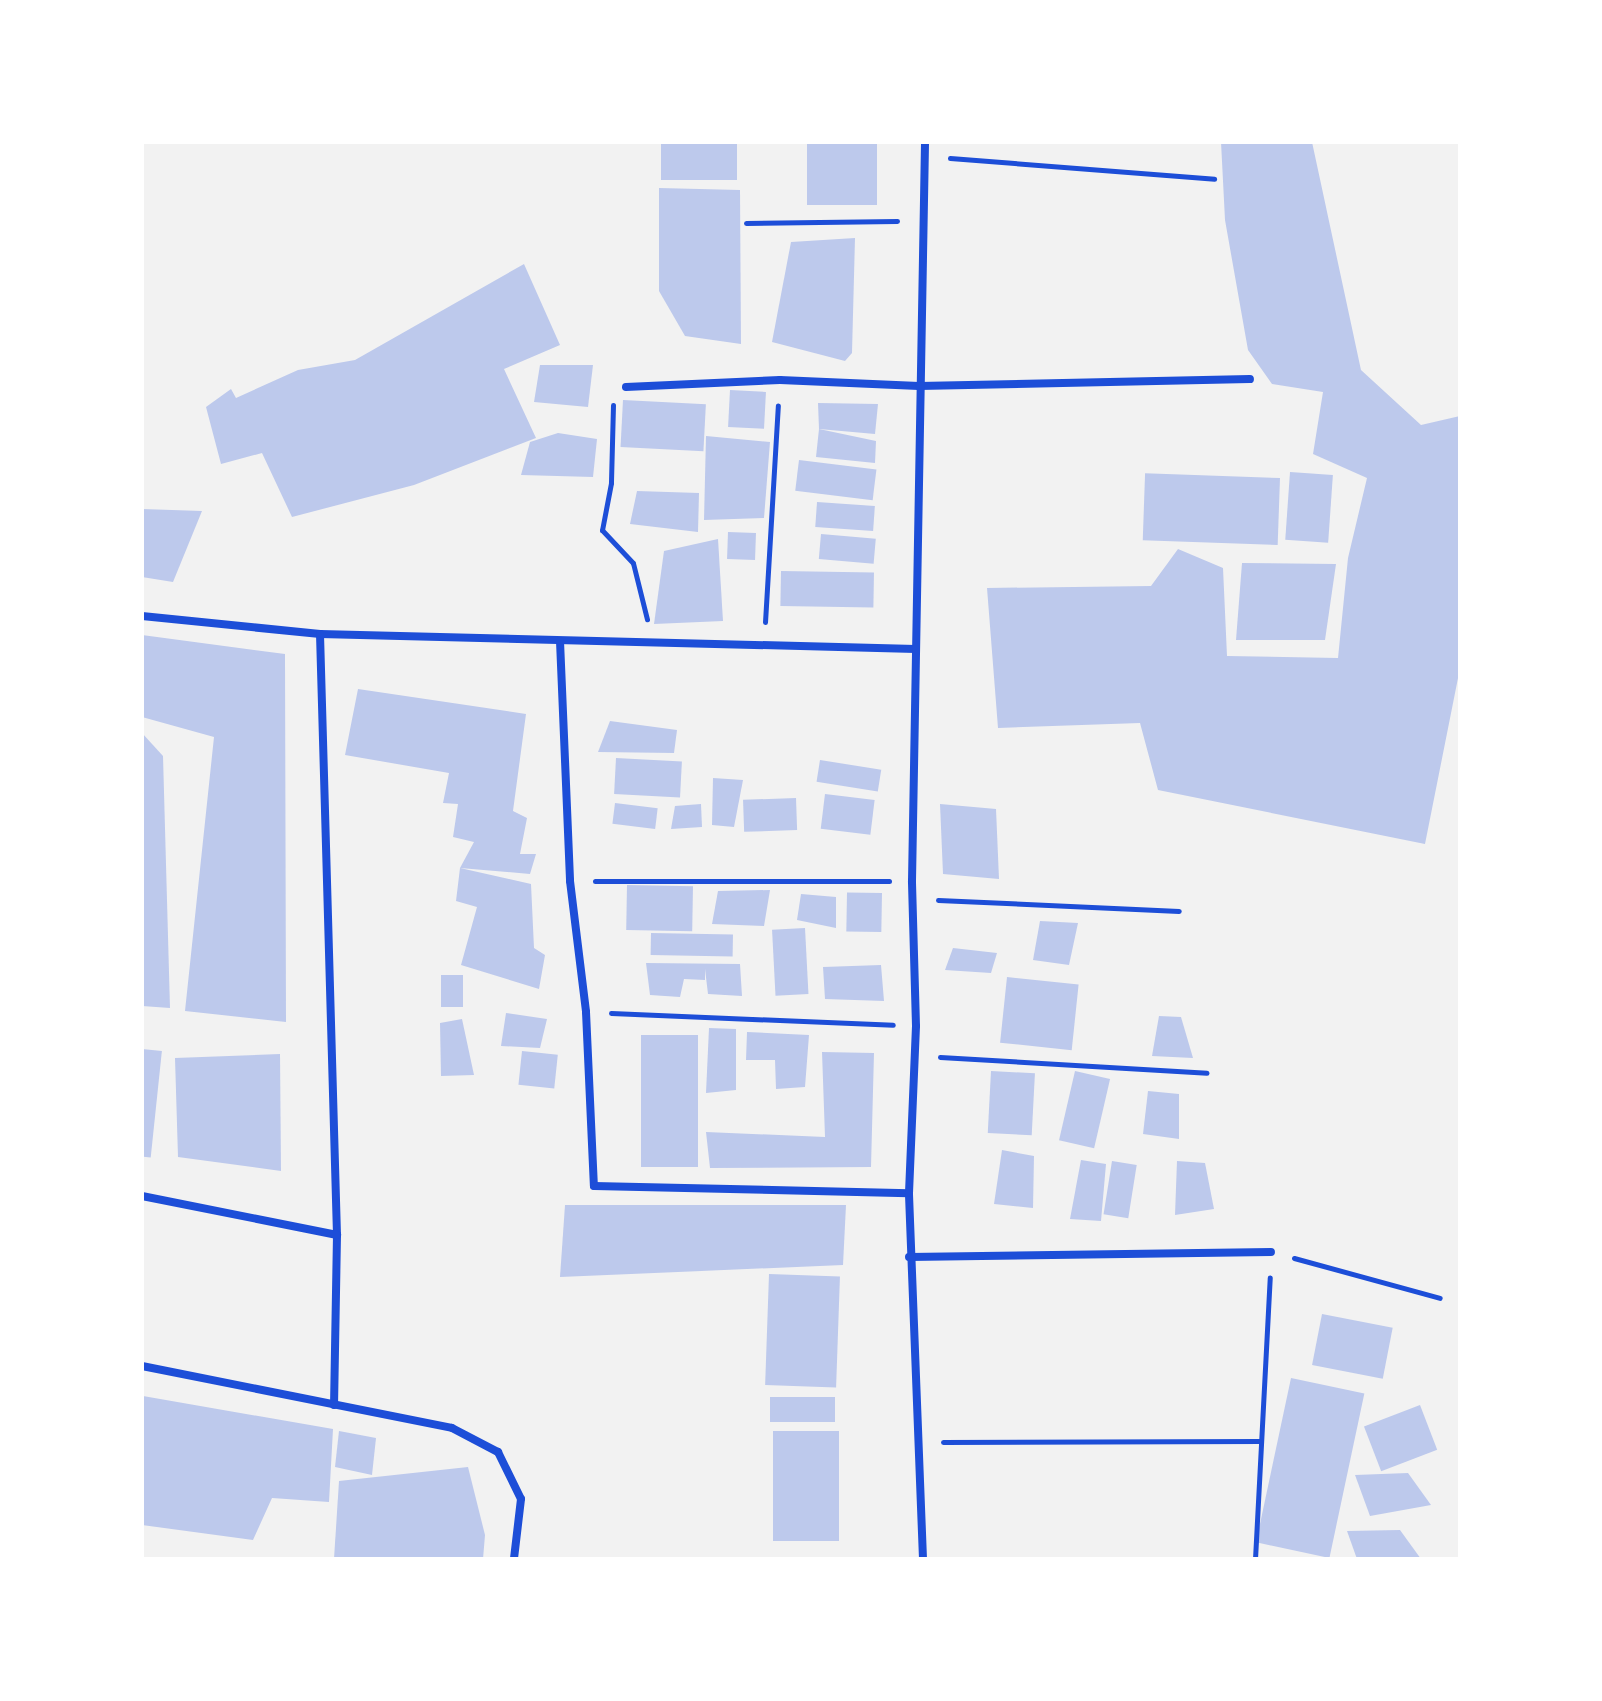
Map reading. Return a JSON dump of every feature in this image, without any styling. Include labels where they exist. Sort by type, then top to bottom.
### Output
[{"type":"street","points":[[923,1559],[909,1257],[909,1193],[916,1026],[912,881],[925,142]]},
{"type":"street","points":[[626,387],[780,380],[919,386],[1250,379]]},
{"type":"street","points":[[142,616],[320,634],[916,649]]},
{"type":"street","points":[[320,634],[337,1235],[334,1405]]},
{"type":"street","points":[[560,641],[570,881],[586,1012],[594,1186],[909,1193]]},
{"type":"street","points":[[142,1196],[337,1235]]},
{"type":"street","points":[[909,1257],[1271,1252]]},
{"type":"street","points":[[142,1366],[452,1428],[498,1452],[521,1499],[514,1559]]},
{"type":"path","points":[[925,156],[1214,179]]},
{"type":"path","points":[[746,223],[923,221]]},
{"type":"path","points":[[764,646],[780,380]]},
{"type":"path","points":[[626,387],[610,410],[611,483],[602,530],[633,563],[653,643]]},
{"type":"path","points":[[570,881],[912,881]]},
{"type":"path","points":[[913,899],[1179,911]]},
{"type":"path","points":[[586,1012],[916,1026]]},
{"type":"path","points":[[915,1056],[1207,1073]]},
{"type":"path","points":[[1255,1559],[1271,1252],[1440,1298]]},
{"type":"path","points":[[918,1442],[1261,1441]]},
{"type":"building","points":[[661,142],[737,142],[737,180],[661,180]]},
{"type":"building","points":[[807,142],[877,142],[877,205],[807,205]]},
{"type":"building","points":[[1221,142],[1312,142],[1361,370],[1421,425],[1460,416],[1460,668],[1425,844],[1158,790],[1140,723],[998,728],[987,588],[1151,586],[1178,549],[1223,568],[1227,656],[1338,658],[1348,558],[1367,478],[1313,454],[1323,392],[1272,384],[1248,350],[1225,220]]},
{"type":"building","points":[[659,188],[740,190],[741,344],[685,336],[659,291]]},
{"type":"building","points":[[855,238],[852,353],[845,361],[772,342],[791,242]]},
{"type":"building","points":[[524,264],[560,345],[504,369],[536,438],[414,485],[292,517],[262,453],[221,464],[206,407],[231,389],[236,398],[298,370],[355,360]]},
{"type":"building","points":[[540,365],[593,365],[588,407],[534,402]]},
{"type":"building","points":[[730,390],[766,392],[764,429],[728,427]]},
{"type":"building","points":[[623,400],[706,404],[703,451],[621,447]]},
{"type":"building","points":[[818,403],[878,404],[875,434],[819,429]]},
{"type":"building","points":[[819,429],[876,441],[875,463],[816,457]]},
{"type":"building","points":[[558,433],[597,439],[593,477],[521,475],[530,442]]},
{"type":"building","points":[[706,436],[770,442],[764,518],[704,520]]},
{"type":"building","points":[[799,460],[876,470],[873,500],[795,491]]},
{"type":"building","points":[[1290,472],[1333,475],[1328,543],[1285,540]]},
{"type":"building","points":[[1145,473],[1280,478],[1278,545],[1143,540]]},
{"type":"building","points":[[637,491],[699,493],[698,532],[630,524]]},
{"type":"building","points":[[817,502],[875,506],[873,531],[815,527]]},
{"type":"building","points":[[142,509],[202,511],[173,582],[142,577]]},
{"type":"building","points":[[728,532],[756,533],[755,560],[727,559]]},
{"type":"building","points":[[821,534],[876,539],[874,564],[819,559]]},
{"type":"building","points":[[718,539],[723,621],[654,624],[664,551]]},
{"type":"building","points":[[1242,563],[1336,564],[1325,640],[1236,640]]},
{"type":"building","points":[[781,571],[874,573],[873,608],[780,606]]},
{"type":"building","points":[[142,635],[285,654],[286,1022],[185,1011],[214,737],[142,717]]},
{"type":"building","points":[[358,689],[526,714],[513,811],[527,818],[520,854],[536,854],[530,874],[460,868],[474,842],[453,837],[458,804],[443,803],[449,773],[345,755]]},
{"type":"building","points":[[610,721],[677,730],[674,753],[598,752]]},
{"type":"building","points":[[142,733],[163,756],[170,1008],[142,1006]]},
{"type":"building","points":[[616,758],[682,761],[680,797],[614,794]]},
{"type":"building","points":[[820,760],[881,770],[878,791],[817,782]]},
{"type":"building","points":[[713,778],[743,780],[734,827],[712,825]]},
{"type":"building","points":[[825,794],[875,800],[870,835],[821,829]]},
{"type":"building","points":[[796,798],[797,830],[744,832],[743,800]]},
{"type":"building","points":[[615,803],[658,808],[655,829],[612,824]]},
{"type":"building","points":[[701,804],[702,827],[671,829],[675,806]]},
{"type":"building","points":[[940,804],[996,809],[999,879],[943,874]]},
{"type":"building","points":[[460,868],[531,884],[534,948],[545,955],[539,989],[461,965],[477,907],[456,901]]},
{"type":"building","points":[[627,885],[693,886],[692,931],[626,930]]},
{"type":"building","points":[[770,890],[764,926],[712,924],[718,891]]},
{"type":"building","points":[[847,892],[882,893],[881,932],[846,931]]},
{"type":"building","points":[[801,894],[836,897],[836,928],[797,920]]},
{"type":"building","points":[[1040,921],[1078,923],[1069,965],[1033,960]]},
{"type":"building","points":[[805,928],[808,994],[775,996],[772,930]]},
{"type":"building","points":[[651,933],[733,934],[733,956],[651,955]]},
{"type":"building","points":[[953,948],[997,953],[991,973],[945,970]]},
{"type":"building","points":[[646,963],[740,964],[742,996],[708,994],[705,969],[705,980],[684,979],[680,997],[650,995]]},
{"type":"building","points":[[881,965],[884,1001],[825,999],[823,967]]},
{"type":"building","points":[[441,975],[463,975],[463,1007],[441,1007]]},
{"type":"building","points":[[1007,977],[1079,985],[1072,1050],[1000,1043]]},
{"type":"building","points":[[506,1013],[547,1019],[540,1048],[501,1046]]},
{"type":"building","points":[[1159,1016],[1181,1017],[1193,1058],[1152,1056]]},
{"type":"building","points":[[462,1019],[474,1075],[441,1076],[440,1023]]},
{"type":"building","points":[[709,1028],[736,1029],[736,1090],[706,1093]]},
{"type":"building","points":[[747,1032],[809,1035],[805,1087],[776,1089],[775,1060],[746,1060]]},
{"type":"building","points":[[641,1035],[698,1035],[698,1167],[641,1167]]},
{"type":"building","points":[[142,1049],[162,1051],[151,1158],[142,1157]]},
{"type":"building","points":[[522,1051],[558,1055],[554,1089],[518,1085]]},
{"type":"building","points":[[822,1052],[874,1053],[871,1167],[710,1168],[706,1132],[825,1137]]},
{"type":"building","points":[[280,1054],[281,1171],[178,1157],[175,1058]]},
{"type":"building","points":[[991,1071],[1035,1073],[1032,1135],[988,1133]]},
{"type":"building","points":[[1075,1071],[1110,1079],[1094,1148],[1059,1140]]},
{"type":"building","points":[[1148,1091],[1179,1094],[1179,1139],[1143,1134]]},
{"type":"building","points":[[1002,1150],[1034,1156],[1033,1208],[994,1204]]},
{"type":"building","points":[[1081,1160],[1106,1164],[1101,1221],[1070,1219]]},
{"type":"building","points":[[1112,1161],[1137,1165],[1128,1218],[1104,1214]]},
{"type":"building","points":[[1177,1161],[1205,1163],[1214,1209],[1175,1215]]},
{"type":"building","points":[[565,1205],[846,1205],[843,1265],[560,1277]]},
{"type":"building","points":[[769,1274],[840,1276],[836,1387],[765,1385]]},
{"type":"building","points":[[1322,1314],[1393,1328],[1383,1379],[1312,1365]]},
{"type":"building","points":[[1291,1378],[1364,1394],[1329,1558],[1256,1542]]},
{"type":"building","points":[[143,1396],[333,1429],[329,1502],[272,1498],[253,1540],[142,1525]]},
{"type":"building","points":[[770,1397],[835,1397],[835,1422],[770,1422]]},
{"type":"building","points":[[1420,1405],[1437,1450],[1381,1471],[1364,1427]]},
{"type":"building","points":[[339,1431],[376,1438],[372,1475],[335,1467]]},
{"type":"building","points":[[773,1431],[839,1431],[839,1541],[773,1541]]},
{"type":"building","points":[[468,1467],[485,1535],[483,1559],[334,1559],[339,1481]]},
{"type":"building","points":[[1408,1473],[1431,1505],[1370,1516],[1355,1475]]},
{"type":"building","points":[[1400,1530],[1421,1559],[1357,1559],[1347,1531]]}]
